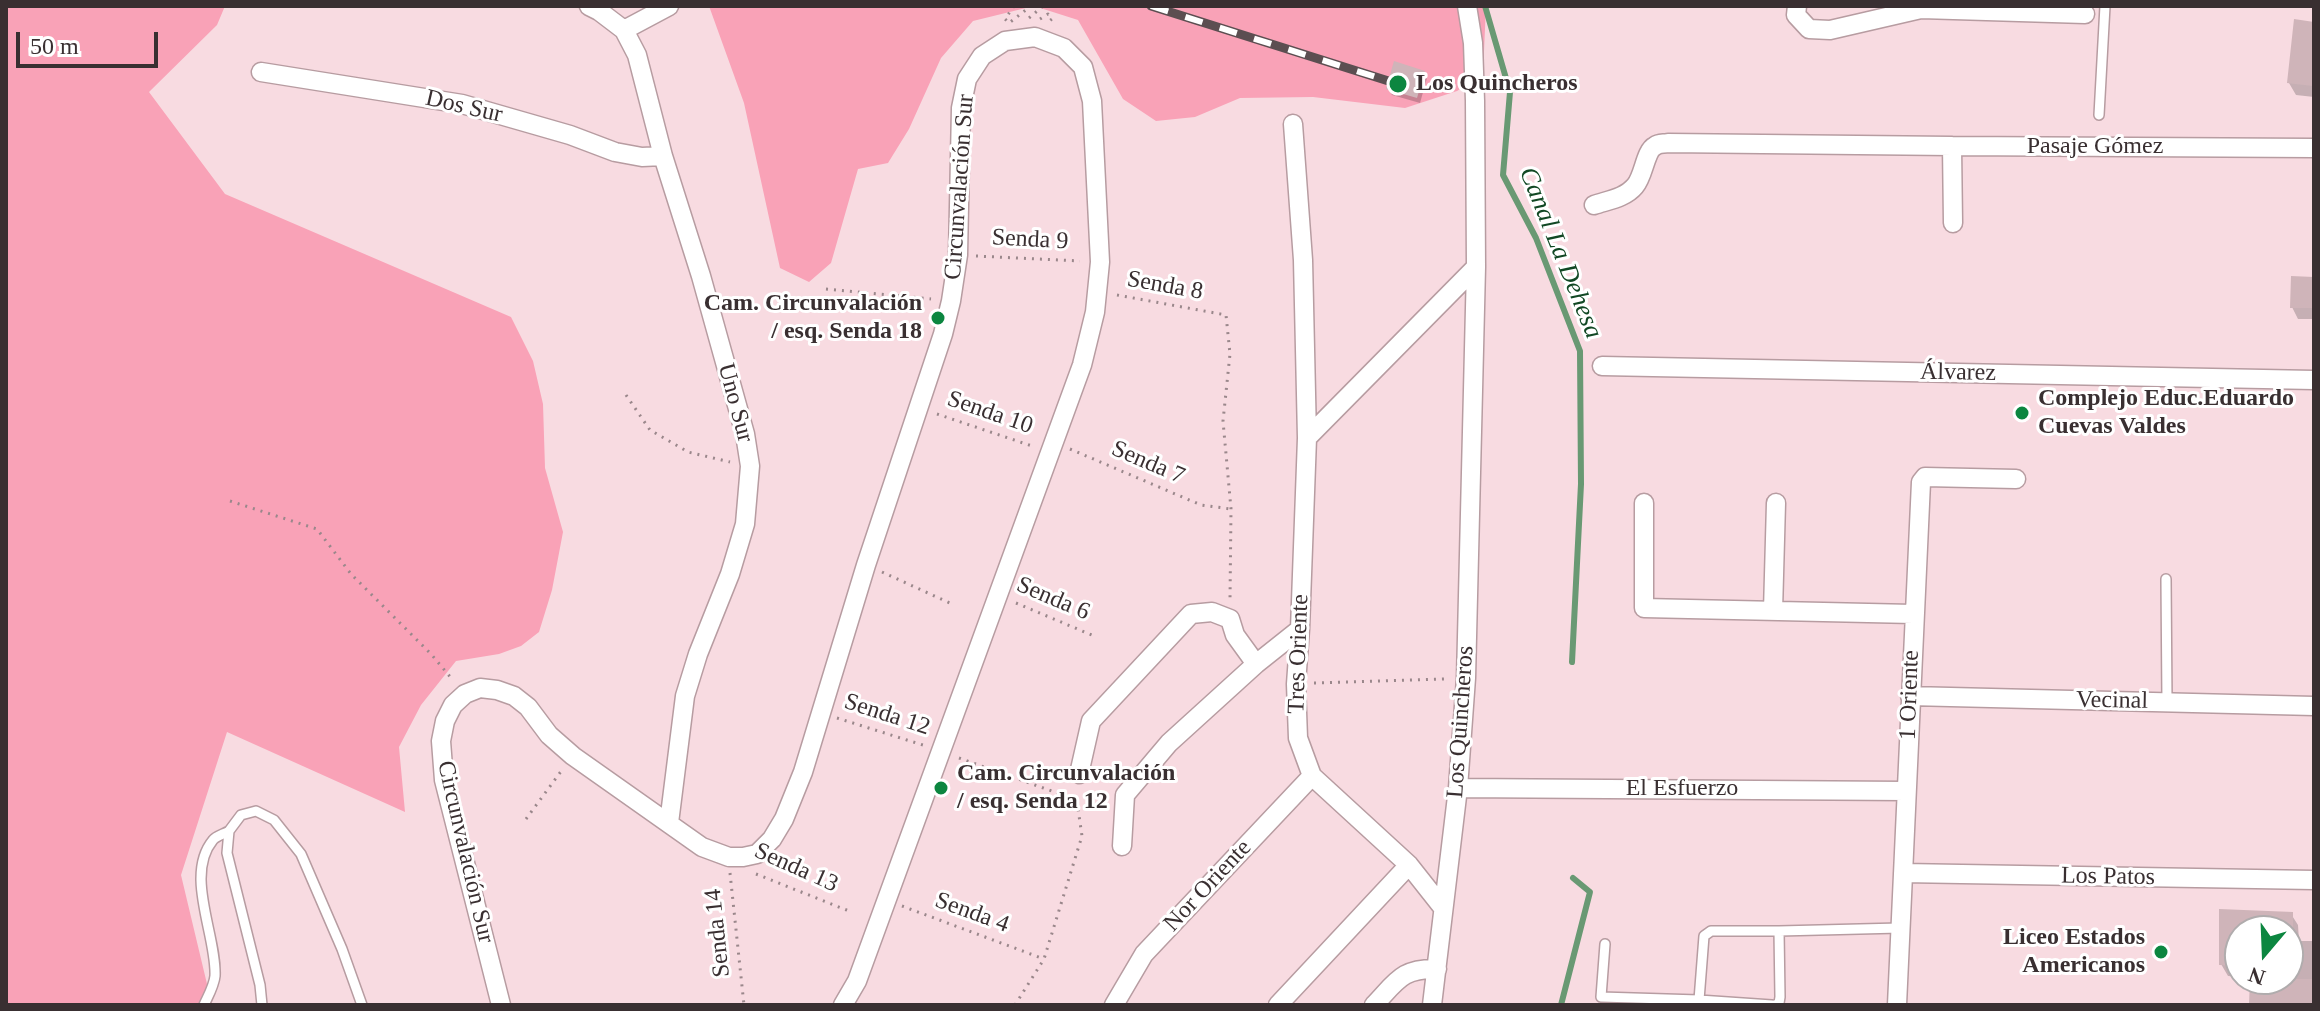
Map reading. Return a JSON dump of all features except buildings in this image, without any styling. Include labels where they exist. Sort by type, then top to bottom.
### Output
[{"type":"street","points":[[589,6],[624,30],[669,6]]},
{"type":"street","name":"Los Quincheros","points":[[1432,1005],[1458,788],[1466,678],[1476,267],[1473,43],[1467,6]]},
{"type":"street","points":[[1797,6],[1796,15],[1809,29],[1830,30],[1921,9],[2011,8],[2085,14]]},
{"type":"street","name":"Uno Sur","points":[[624,30],[637,55],[663,156],[701,276],[745,434],[750,466],[745,524],[685,696],[669,823]]},
{"type":"street","name":"Circunvalación Sur","points":[[729,857],[757,854],[772,839],[784,819],[803,772],[866,565],[932,371],[951,301],[958,255],[961,108],[967,79],[982,56],[1005,41],[1035,37],[1064,48],[1083,67],[1092,101],[1100,262],[1090,337],[887,901],[857,981],[843,1005]]},
{"type":"street","name":"Dos Sur","points":[[261,72],[462,104],[570,135],[615,152],[642,157],[663,156]]},
{"type":"street","name":"Tres Oriente","points":[[1293,124],[1303,260],[1307,438],[1296,684],[1298,738],[1312,776],[1409,865],[1443,908]]},
{"type":"street","name":"Pasaje Gómez","points":[[1594,205],[1624,195],[1637,185],[1648,154],[1655,145],[1668,143],[2314,148]]},
{"type":"street","points":[[1952,146],[1953,223]]},
{"type":"street","points":[[1307,438],[1476,267]]},
{"type":"street","name":"Álvarez","points":[[1602,366],[2314,380]]},
{"type":"street","name":"1 Oriente","points":[[1897,1005],[1921,482],[1925,477],[2016,479]]},
{"type":"street","points":[[1644,503],[1644,608],[1913,614]]},
{"type":"street","points":[[1773,611],[1776,503]]},
{"type":"street","points":[[1079,774],[1091,721],[1191,614],[1212,612],[1230,619],[1235,635],[1256,664]]},
{"type":"street","points":[[1122,846],[1125,795],[1169,743],[1256,664],[1300,629]]},
{"type":"street","points":[[465,694],[487,688],[514,696],[573,756],[702,847],[729,857]]},
{"type":"street","name":"Circunvalación Sur","points":[[465,694],[453,705],[445,721],[441,741],[442,763],[501,1005]]},
{"type":"street","name":"Vecinal","points":[[1910,696],[2314,706]]},
{"type":"street","name":"Nor Oriente","points":[[1114,1005],[1144,954],[1312,776]]},
{"type":"street","name":"El Esfuerzo","points":[[1458,788],[1906,791]]},
{"type":"street","points":[[1278,1005],[1409,865]]},
{"type":"street","name":"Los Patos","points":[[1903,873],[2314,880]]},
{"type":"street","points":[[1374,1005],[1404,973],[1422,968],[1437,969]]},
{"type":"lane","points":[[2099,115],[2105,6]]},
{"type":"lane","points":[[2166,579],[2167,702]]},
{"type":"lane","points":[[204,1005],[215,981],[200,879],[205,856],[213,839],[229,831],[241,815],[256,811],[274,820],[301,854],[342,949],[362,1005]]},
{"type":"lane","points":[[229,831],[227,853],[260,985],[262,1005]]},
{"type":"lane","points":[[1699,1000],[1704,936],[1711,931],[1900,928]]},
{"type":"lane","points":[[1605,944],[1601,997],[1773,1005],[1779,1003],[1780,997],[1779,931]]},
{"type":"path","points":[[1014,6],[1005,19],[1009,23],[1031,6]]},
{"type":"path","name":"Senda 9","points":[[958,255],[1100,262]]},
{"type":"path","points":[[826,289],[951,301]]},
{"type":"path","name":"Senda 8","points":[[1098,292],[1226,315],[1230,354],[1223,421],[1231,509]]},
{"type":"path","points":[[626,395],[650,430],[688,452],[750,466]]},
{"type":"path","name":"Senda 10","points":[[918,407],[1052,448]]},
{"type":"path","name":"Senda 7","points":[[1052,448],[1201,505],[1231,509]]},
{"type":"path","points":[[230,501],[317,529],[351,574],[431,654],[465,694]]},
{"type":"path","points":[[1230,619],[1231,509]]},
{"type":"path","points":[[866,565],[952,604]]},
{"type":"path","name":"Senda 6","points":[[999,596],[1094,636]]},
{"type":"path","points":[[1296,684],[1466,678]]},
{"type":"path","name":"Senda 12","points":[[822,713],[942,751],[1077,800],[1082,836],[1044,959]]},
{"type":"path","points":[[526,819],[573,756]]},
{"type":"path","name":"Senda 13","points":[[729,857],[761,877],[849,911]]},
{"type":"path","name":"Senda 14","points":[[729,857],[744,1005]]},
{"type":"path","name":"Senda 4","points":[[887,901],[1044,959]]},
{"type":"path","points":[[1015,1005],[1044,959]]},
{"type":"shaded area","points":[[6,6],[225,6],[217,25],[149,92],[225,194],[511,317],[533,361],[543,404],[545,468],[563,532],[552,590],[539,632],[521,646],[499,654],[456,661],[421,705],[399,747],[405,812],[227,732],[181,875],[212,1005],[6,1005]]},
{"type":"shaded area","points":[[709,6],[1034,6],[973,21],[941,58],[909,129],[888,163],[858,169],[831,263],[809,282],[780,268],[744,103]]},
{"type":"shaded area","points":[[1034,6],[1486,6],[1483,74],[1457,91],[1405,108],[1313,97],[1240,98],[1195,117],[1156,121],[1123,99],[1078,20]]},
{"type":"waterway","name":"Canal La Dehesa","points":[[1485,6],[1510,92],[1503,175],[1536,238],[1580,351],[1581,484],[1572,662]]},
{"type":"waterway","name":"Canal La Dehesa","points":[[1561,1005],[1590,892],[1573,878]]},
{"type":"railway","points":[[1151,6],[1398,84]]},
{"type":"place","name":"Los Quincheros","points":[[1398,84]]},
{"type":"place","name":"Cam. Circunvalación / esq. Senda 18","points":[[938,318]]},
{"type":"place","name":"Complejo Educ.Eduardo Cuevas Valdes","points":[[2022,413]]},
{"type":"place","name":"Cam. Circunvalación / esq. Senda 12","points":[[941,788]]},
{"type":"place","name":"Liceo Estados Americanos","points":[[2161,952]]}]
